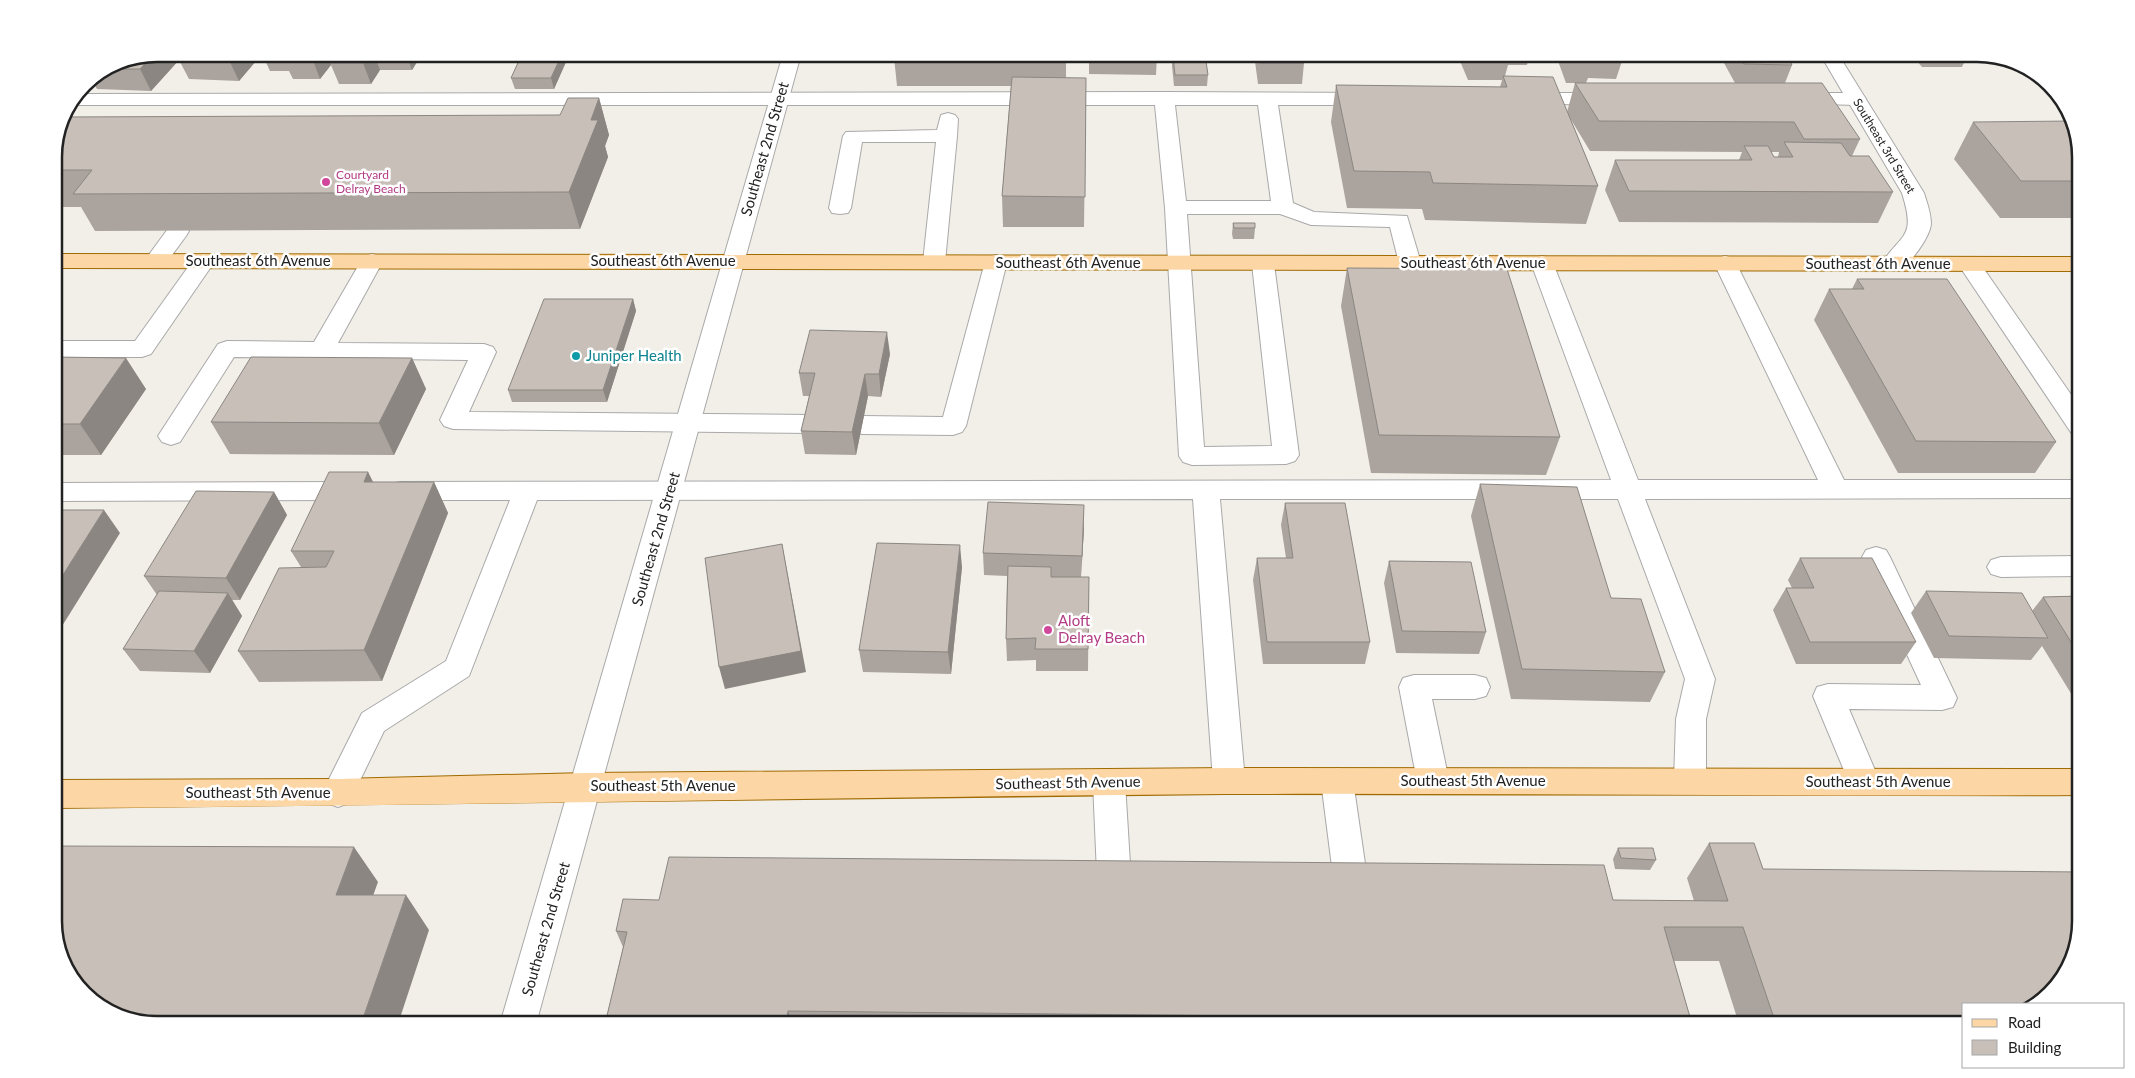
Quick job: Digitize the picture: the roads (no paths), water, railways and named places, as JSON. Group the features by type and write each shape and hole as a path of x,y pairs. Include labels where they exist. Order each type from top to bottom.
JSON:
{"main road":[{"name":"Southeast 6th Avenue","path":"63,261 2072,264"},
{"name":"Southeast 5th Avenue","path":"63,794 338,793 586,787 1229,781 1690,780 2072,782"}],"street":[{"name":"Southeast 3rd Street","path":"1834,62 1913,193 1919,211 1921,225 1916,239 1892,264"},
{"name":"Southeast 2nd Street","path":"520,1016 789,63"},
{"path":"934,262 950,98"},
{"path":"1164,98 1181,264 1192,456 1286,455 1263,264"},
{"path":"1267,98 1284,207"},
{"path":"83,100 1396,98"},
{"path":"253,123 269,99"},
{"path":"1504,99 1622,99"},
{"path":"1780,99 1856,99"},
{"path":"840,208 853,136 946,136"},
{"path":"1176,208 1284,207 1311,218 1399,221 1410,263"},
{"path":"156,261 178,231"},
{"path":"63,348 142,349 204,261"},
{"path":"322,350 372,261"},
{"path":"862,425 953,426 996,262"},
{"path":"1542,263 1630,490 1700,679 1691,719 1690,780"},
{"path":"1725,263 1836,490"},
{"path":"1969,264 2072,415"},
{"path":"171,436 227,349 484,352 453,420 812,424"},
{"path":"63,492 2072,490"},
{"path":"338,793 373,722 458,668 527,491"},
{"path":"1206,491 1229,781"},
{"path":"1864,782 1828,696 1942,698 1876,557"},
{"path":"2001,567 2072,566"},
{"path":"1433,781 1414,687 1475,687"},
{"path":"1337,781 1352,898"},
{"path":"1109,783 1115,896"}],"place":[{"name":"Courtyard Delray Beach","path":"326,182"},
{"name":"Juniper Health","path":"576,356"},
{"name":"Aloft Delray Beach","path":"1048,630"}]}
